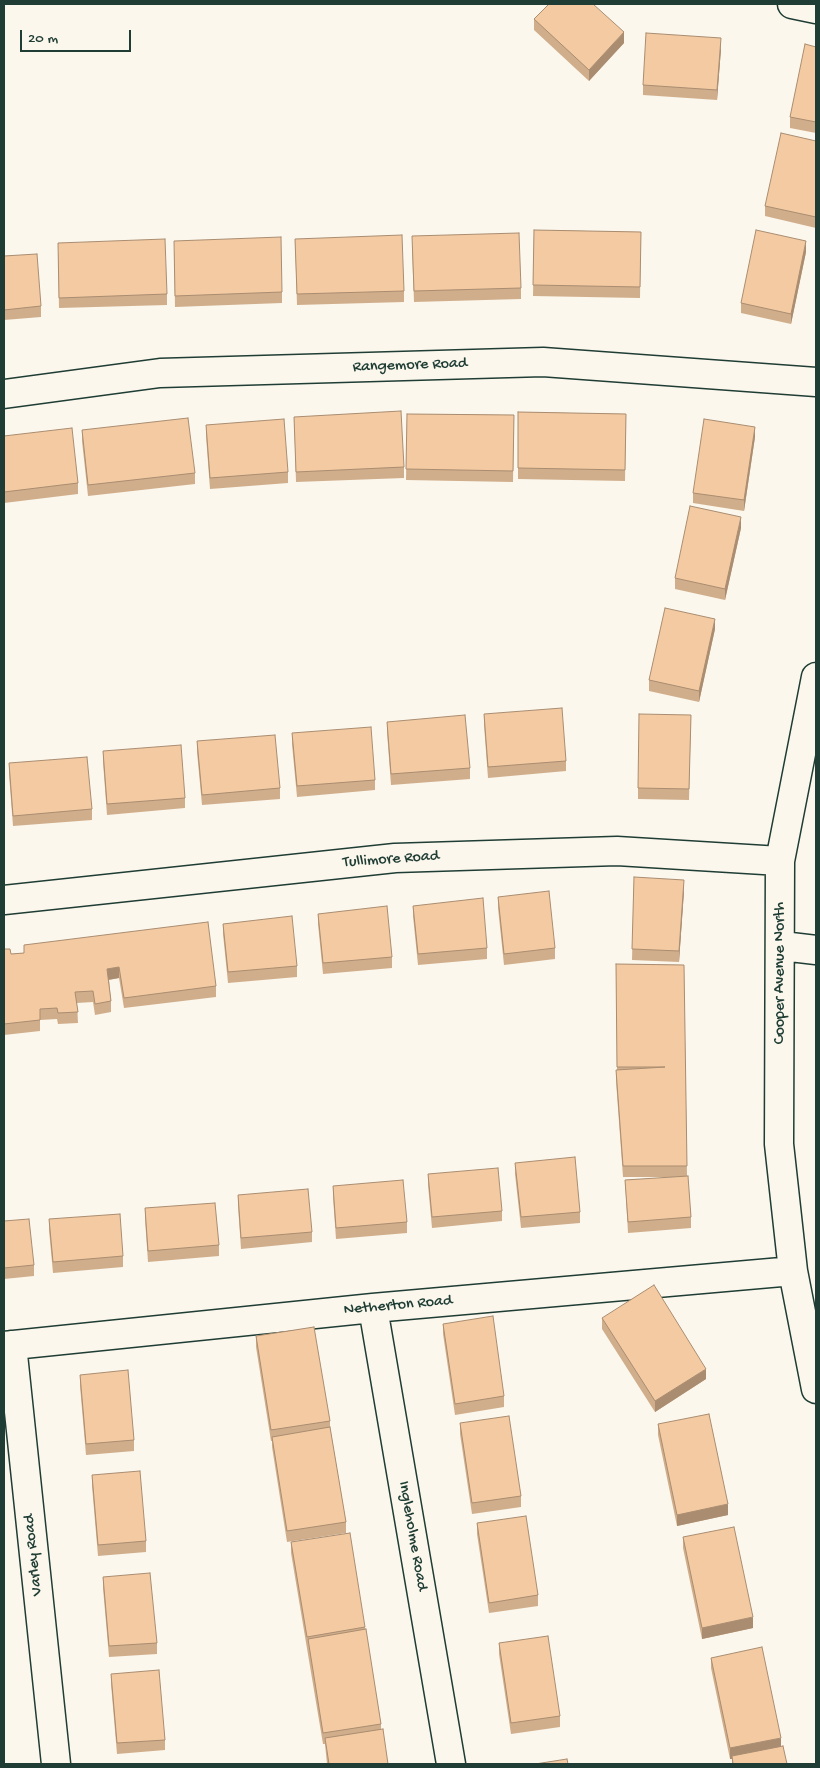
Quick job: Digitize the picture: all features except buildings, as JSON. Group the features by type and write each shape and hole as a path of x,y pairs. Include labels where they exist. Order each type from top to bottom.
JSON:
{"street":[{"path":"792,4 816,9"},
{"name":"Rangemore Road","path":"4,394 160,373 543,362 816,382"},
{"name":"Cooper Avenue North","path":"816,677 780,861 782,946 779,1144 793,1271 816,1389"},
{"name":"Tullimore Road","path":"4,900 395,858 617,851 780,861"},
{"path":"782,946 816,950"},
{"name":"Netherton Road","path":"8,1345 373,1308 793,1271"},
{"name":"Ingleholme Road","path":"373,1308 451,1764"},
{"name":"Varley Road","path":"8,1345 56,1764"}]}
